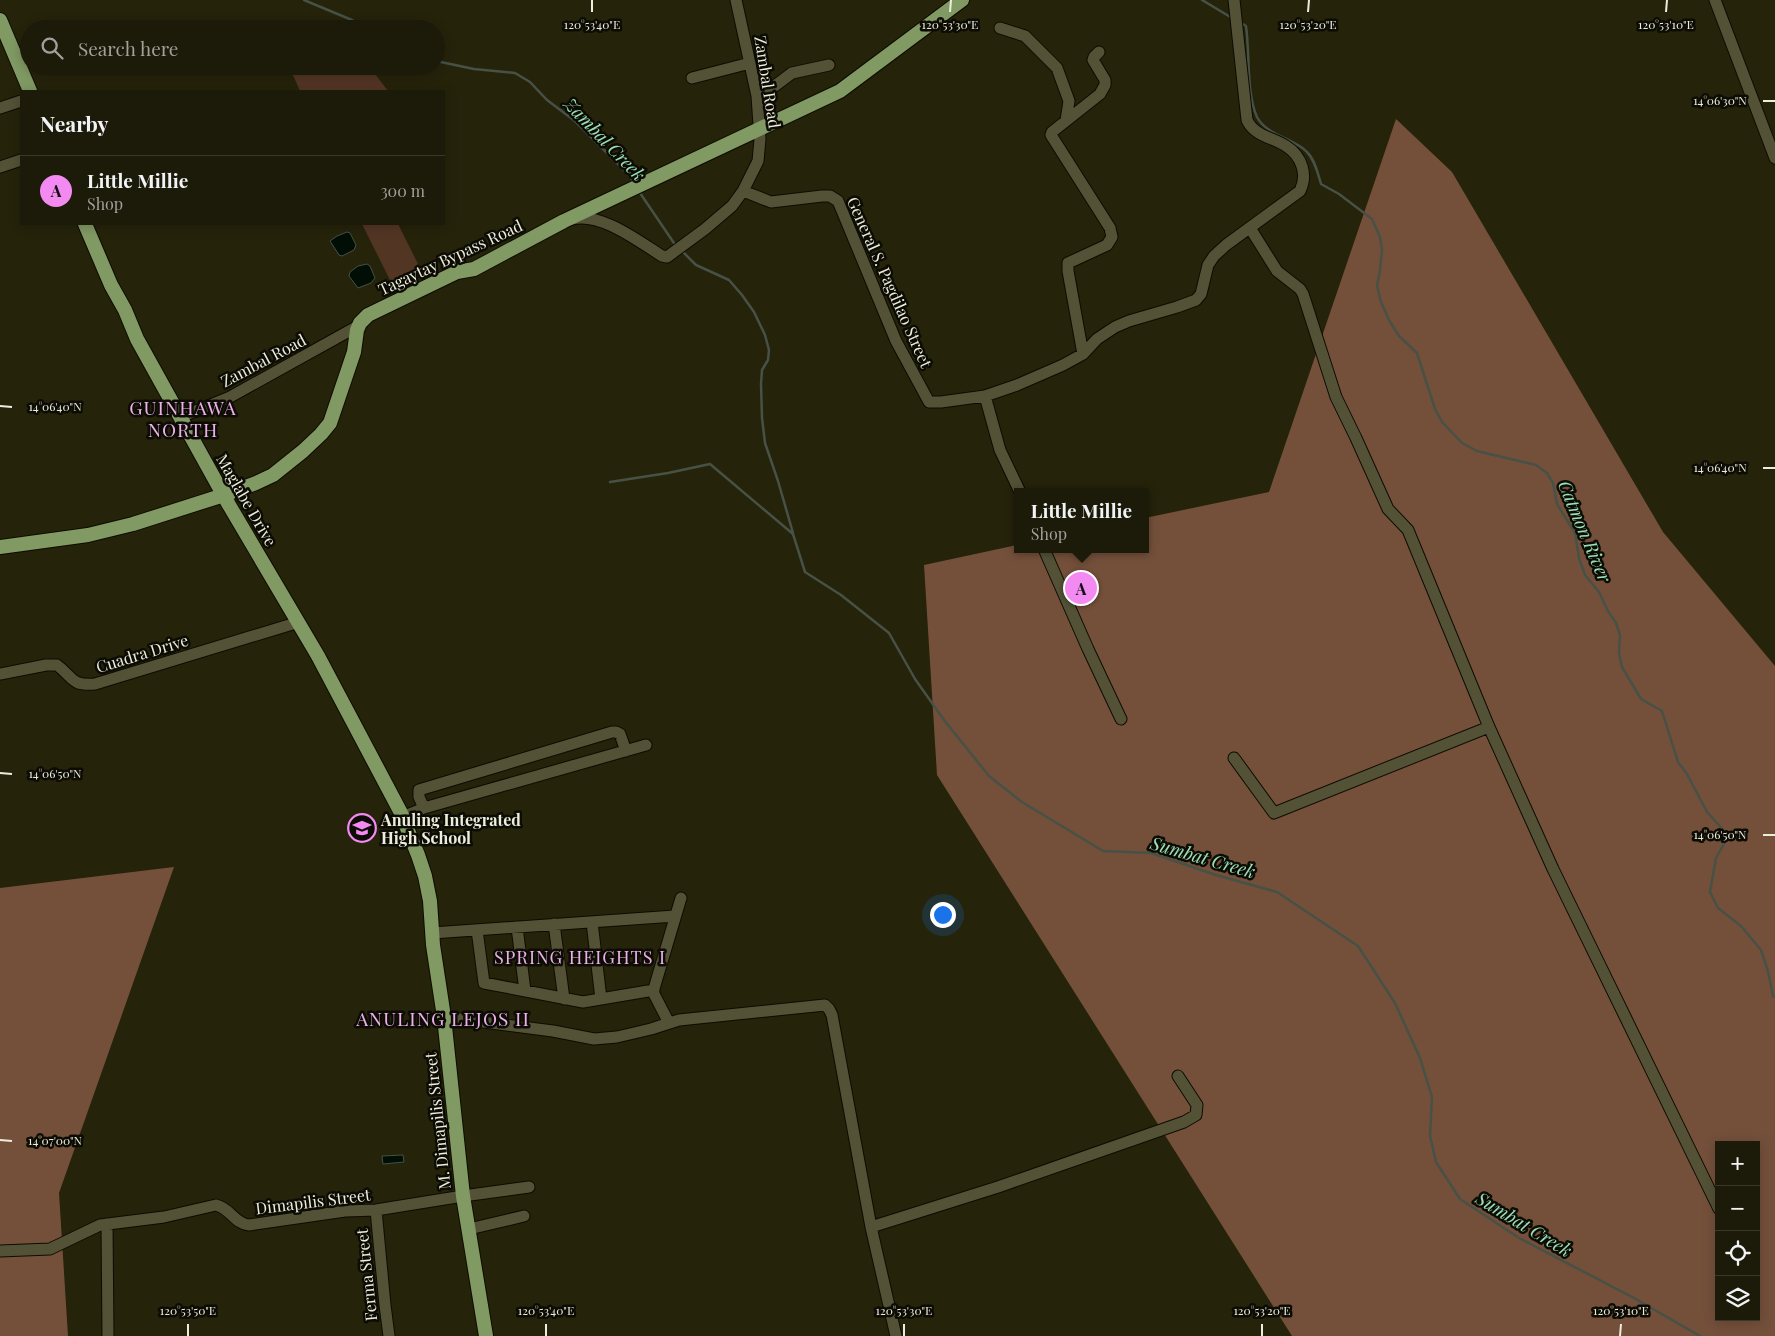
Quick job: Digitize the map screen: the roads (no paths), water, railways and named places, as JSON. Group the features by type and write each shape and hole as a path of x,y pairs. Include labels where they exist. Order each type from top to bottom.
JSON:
{"main road":[{"name":"Tagaytay Bypass Road","path":"358,326 373,312 458,272 474,269 564,222 846,87 962,0"},
{"path":"0,20 20,67"},
{"path":"23,75 30,90"},
{"name":"Maglabe Drive","path":"84,225 137,339 224,495 318,656"},
{"path":"0,547 88,535 124,526 224,495 273,475 328,426 354,352 355,334 358,326"},
{"name":"M. Dimapilis Street","path":"318,656 402,817 425,876 430,901 432,933 444,1017 463,1196 486,1336"}],"street":[{"name":"Zambal Road","path":"564,222 582,218 592,219 618,230 663,256 667,256 727,211 743,191 758,161 760,151 757,96 736,0"},
{"path":"1715,0 1775,158"},
{"name":"General S. Pagdilao Street","path":"743,191 771,202 822,196 835,198 838,201 896,341 929,402 985,396 1063,365 1083,354 1097,339 1115,327 1196,300 1201,294 1211,260 1226,245 1300,191 1304,176 1302,164 1295,154 1286,146 1260,134 1250,126 1247,120 1235,5"},
{"path":"1000,28 1025,36 1057,68 1070,101 1066,120"},
{"path":"1083,354 1068,263 1107,245 1112,236 1110,228 1084,184 1052,138 1052,132 1100,94 1105,85 1105,80 1093,60 1098,52"},
{"path":"692,78 750,63"},
{"path":"757,96 772,88 792,73 829,65"},
{"path":"0,108 20,100"},
{"path":"0,167 20,160"},
{"path":"1250,228 1277,271 1303,294 1336,397 1388,509 1405,525 1489,728 1552,869 1715,1200"},
{"name":"Zambal Road","path":"181,417 230,397 358,326"},
{"path":"985,396 1000,450 1018,488"},
{"path":"1046,553 1121,719"},
{"name":"Cuadra Drive","path":"0,674 46,665 57,665 82,685 95,684 298,622"},
{"path":"1234,758 1274,813 1489,728"},
{"path":"424,808 418,797 419,790 612,732 620,734 626,751"},
{"path":"402,817 424,808 646,745"},
{"path":"520,760 526,779"},
{"path":"669,1023 654,990 681,898"},
{"path":"432,933 675,916"},
{"path":"592,922 601,999"},
{"path":"554,924 564,999"},
{"path":"517,927 525,991"},
{"path":"477,930 484,983 582,1002 654,990"},
{"path":"444,1017 544,1030 594,1039 617,1037 652,1029 679,1020 825,1005 832,1015 872,1227 896,1336"},
{"path":"872,1227 998,1187 1184,1122 1196,1115 1198,1110 1197,1105 1178,1076"},
{"name":"Dimapilis Street","path":"0,1251 50,1249 100,1225 164,1217 216,1205 222,1206 242,1225 249,1225 345,1211 376,1210 529,1187"},
{"name":"Ferma Street","path":"376,1210 384,1305 389,1336"},
{"path":"469,1229 524,1216"},
{"path":"107,1224 108,1336"}],"waterway":[{"name":"Zambal Creek","path":"304,0 352,20"},
{"name":"Catmon River","path":"1202,0 1232,18"},
{"name":"Catmon River","path":"1241,23 1246,26 1251,96 1257,117 1261,123 1267,129 1302,147 1310,155 1321,184 1339,194 1372,219 1380,237 1382,250 1377,286 1381,302 1399,336 1417,353 1435,409 1442,422 1462,443 1477,451 1536,465 1547,473 1553,483 1557,504 1575,533 1579,558 1585,575 1599,592 1616,623 1620,635 1619,653 1622,667 1641,699 1662,711 1678,762 1687,774 1707,812 1725,832 1725,842 1716,858 1710,892 1718,908 1741,926 1761,950 1773,996 1775,997"},
{"name":"Zambal Creek","path":"445,63 474,69 515,73 530,82 547,100 575,121 630,176 634,183"},
{"name":"Zambal Creek","path":"638,190 676,246"},
{"name":"Zambal Creek","path":"682,251 696,265 729,280 754,312 765,335 769,350 768,360 762,370 761,384 765,443 793,533"},
{"name":"Sumbat Creek","path":"610,482 710,464 793,534 805,572 841,595 889,633 915,679 944,720 989,776 1022,802 1103,851 1151,853 1216,875 1277,892 1358,946 1395,1003 1420,1058 1432,1097 1430,1136 1436,1162 1460,1199 1519,1238 1634,1298 1700,1336"}],"place":[{"name":"Little Millie","path":"1081,588"},
{"name":"Anuling Integrated High School","path":"362,828"}],"district":[{"name":"GUINHAWA NORTH","path":"183,418"},
{"name":"SPRING HEIGHTS I","path":"580,957"},
{"name":"ANULING LEJOS II","path":"443,1018"}]}
